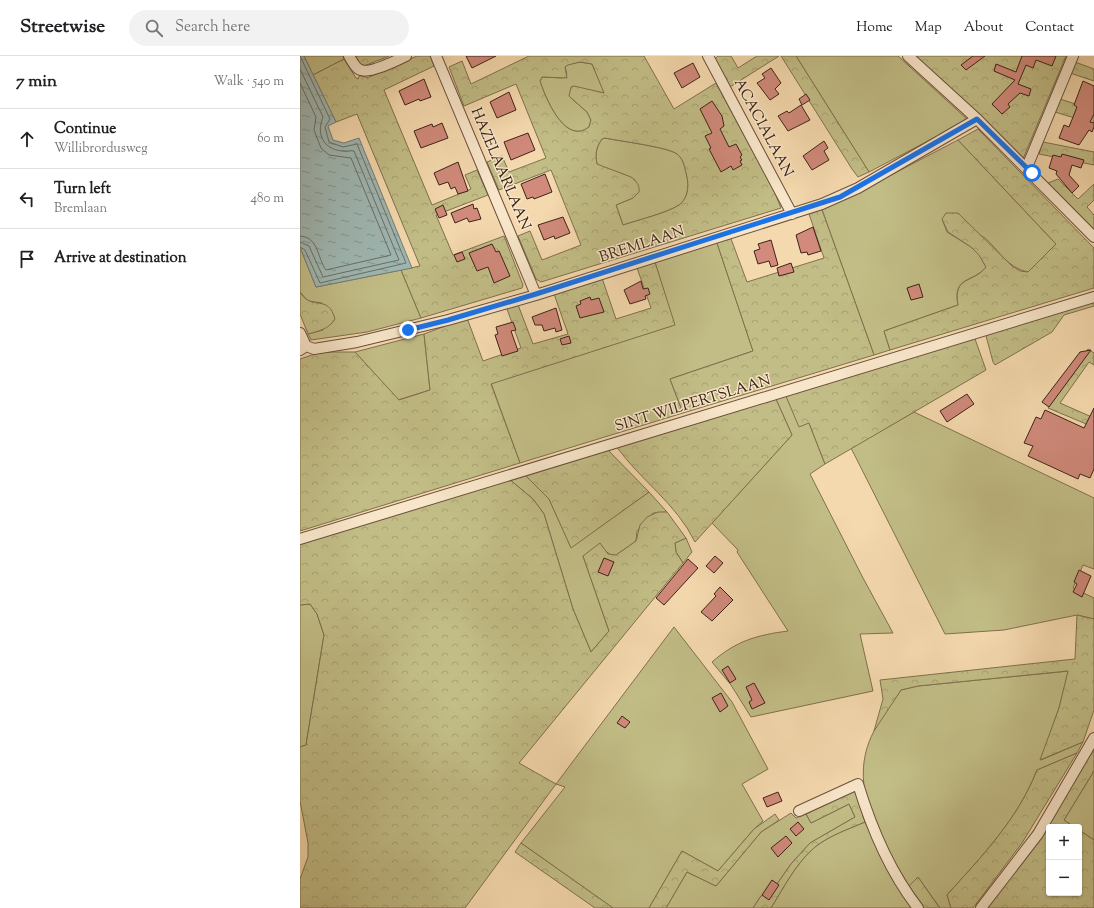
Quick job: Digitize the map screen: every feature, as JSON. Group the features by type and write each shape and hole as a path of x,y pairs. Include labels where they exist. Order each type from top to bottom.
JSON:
{"street":[{"path":"350,56 356,66 362,70 369,70 406,56"},
{"name":"HAZELAARLAAN","path":"436,56 536,294"},
{"name":"ACACIALAAN","path":"708,56 792,214"},
{"path":"908,56 977,119 1094,237"},
{"path":"1027,168 1073,56"},
{"name":"BREMLAAN","path":"303,348 314,350 357,342 448,320 792,214 840,197 858,188 977,119"},
{"name":"SINT WILPERTSLAAN","path":"300,539 1094,297"},
{"path":"300,333 303,348"},
{"path":"981,908 1038,834 1094,738"},
{"path":"799,811 858,784 867,812 888,860 918,908"}],"green space":[{"path":"304,56 343,56 344,59 313,75"},
{"path":"356,56 389,56 364,66 359,63"},
{"path":"417,56 430,56 434,66 384,90 432,205 471,189 465,175 477,170 488,195 436,215 453,255 504,236 523,285 522,288 421,318 401,270 420,266 357,114 336,122 313,75 344,59 356,78 358,79 361,71 367,78"},
{"path":"529,56 644,56 674,109 716,83 775,193 781,208 541,282 536,279 518,236 530,231 542,260 581,245 551,170 499,190 487,162 502,156 509,172 546,158 516,84 464,106 449,67 462,61 471,84","holes":["580,62 592,64 604,93 574,86 571,87 569,96 587,112 591,120 589,127 580,131 572,130 564,125 557,117 546,98 540,81 542,77 567,78 565,67","605,138 664,149 677,154 683,161 688,181 686,196 682,202 667,211 623,225 616,205 633,198 639,192 639,187 631,177 597,164 597,148 602,139"]},
{"path":"718,56 731,56 738,68 757,56 779,56 730,87 715,59"},
{"path":"781,56 796,56 869,172 858,177"},
{"path":"796,56 898,56 968,120 869,172"},
{"path":"914,56 1066,56 1023,159"},
{"path":"580,62 592,64 605,93 593,91 571,98 587,112 591,120 589,127 580,131 572,130 564,125 557,117 546,98 540,81 542,77 562,78 567,74 565,67 568,64"},
{"path":"1075,62 1094,69 1094,81 1070,73"},
{"path":"1060,99 1094,110 1094,124 1055,112"},
{"path":"978,129 1094,248 1094,288 890,350 884,331 958,305 957,295 961,284 981,272 986,267 979,255 971,247 948,232 942,219 946,213 958,213 1012,266 1020,271 1028,272 1056,244 958,140"},
{"path":"605,138 664,149 677,154 683,161 688,181 686,196 682,202 667,211 623,225 616,205 633,198 635,180 626,175 601,167 597,164 597,148 602,139"},
{"path":"958,140 1056,244 1028,272 1014,267 985,238 942,219 947,232 971,247 979,254 986,267 981,272 961,284 958,289 957,296 958,305 884,331 890,350 874,355 821,207 845,199"},
{"path":"1043,142 1094,152 1094,165 1039,154"},
{"path":"1058,179 1078,199 1094,184 1094,200 1087,207 1094,215 1094,231 1048,183"},
{"path":"821,207 874,355 683,413 670,379 753,351 716,240 730,236 747,282 824,258 808,211"},
{"path":"716,240 753,351 670,379 683,413 520,463 491,383 674,325 654,259"},
{"path":"300,247 316,287 401,270 421,318 367,332 311,340 308,334 323,330 322,303 308,301 300,292"},
{"path":"654,259 675,325 491,384 520,463 300,531 300,359 321,352 355,352 399,400 430,390 424,334 467,318 483,361 521,348 506,306 517,302 533,344 568,334 553,291 601,275 616,319 651,308 636,265"},
{"path":"300,292 310,301 324,304 332,311 335,319 330,325 308,334 300,314"},
{"path":"1094,301 1094,306 1064,315 1052,332 995,365 993,362 985,332"},
{"path":"424,334 430,390 398,400 355,352"},
{"path":"974,336 986,370 825,464 809,423 799,427 785,394"},
{"path":"1088,349 1094,353 1094,365 1089,362 1060,403 1094,418 1091,426 1048,408"},
{"path":"785,394 809,423 825,464 810,474 893,633 860,634 873,691 751,717 731,685 712,662 730,649 747,640 788,631 737,552 738,550 712,523 792,435 775,397"},
{"path":"775,397 792,435 695,542 678,515 626,459 616,446"},
{"path":"914,412 1094,498 1094,569 1083,565 1073,588 1094,598 1094,619 1077,615 1004,630 945,634 851,448"},
{"path":"607,449 649,492 571,548 549,499 525,475"},
{"path":"525,475 549,499 571,547 649,492 667,512 653,513 637,531 636,541 616,555 611,555 604,550 583,556 609,631 591,652 573,609 544,514 533,499 509,479"},
{"path":"509,479 533,499 544,514 573,609 591,652 609,631 583,556 600,543 608,554 616,555 636,541 640,525 647,517 658,512 667,512 686,538 675,543 676,552 683,563 519,763 556,784 465,908 300,908 300,879 308,857 308,843 300,801 300,747 306,745 324,635 317,614 310,604 300,605 300,544"},
{"path":"686,538 692,552 683,563 676,552 675,543"},
{"path":"310,604 317,614 324,635 306,745 300,747 300,605"},
{"path":"1077,615 1094,619 1094,710 1083,742 1040,760 1059,708 1068,671 918,686 901,690 874,731 883,699 880,680 1075,659"},
{"path":"674,627 732,702 768,769 742,784 763,821 754,829 718,871 682,851 649,908 613,908 521,843 565,787 556,784"},
{"path":"1069,671 1059,708 1041,760 1083,742 1077,753 1037,770 1020,805 1009,821 986,851 947,895 951,908 940,908 918,877 909,886 888,850 870,812 865,792 863,772 866,752 874,731 901,690 918,686"},
{"path":"1094,746 1094,771 1064,820 1070,824 1046,824 1046,896 1082,896 1082,832 1094,840 1094,908 986,908"},
{"path":"1077,753 1022,843 973,908 951,908 947,895 986,851 1009,821 1020,805 1037,770"},
{"path":"1094,771 1094,840 1082,832 1082,824 1070,824 1064,820"},
{"path":"855,791 865,822 833,836 808,853 796,868 771,908 753,908 761,896 770,894 791,864 810,843 855,817 849,804 811,823 806,814"},
{"path":"849,804 855,817 810,843 791,864 770,894 761,896 753,908 666,908 687,872 716,886 761,832 791,813 796,818 806,814 811,823"},
{"path":"775,814 779,820 761,832 716,886 687,872 666,908 649,908 682,851 718,871 754,829"},
{"path":"865,822 888,867 913,908 771,908 796,868 808,853 833,836"},
{"path":"521,843 613,908 595,908 515,852"},
{"path":"918,877 940,908 924,908 909,886"}],"water":[{"path":"300,56 304,56 336,122 328,126 333,140 344,143 359,138 412,268 316,287 300,247"}],"building":[{"path":"466,56 496,56 472,68"},
{"path":"973,56 985,56 966,70 961,65"},
{"path":"1022,56 1056,56 1052,66 1036,60 1033,68 1026,65 1018,84 1031,89 1029,96 1020,93 1008,104 1010,107 1002,114 992,104 1015,80 994,71 996,64 1016,72"},
{"path":"693,63 700,77 682,88 674,73"},
{"path":"771,68 781,83 775,89 779,94 770,100 757,83 765,78 762,74"},
{"path":"424,79 431,97 420,101 419,99 405,105 399,91"},
{"path":"1083,81 1094,86 1094,114 1090,122 1094,123 1094,127 1092,132 1089,130 1079,145 1059,138 1064,125 1069,127 1077,107 1074,105"},
{"path":"509,92 516,110 497,118 490,102"},
{"path":"806,94 810,100 802,105 799,99"},
{"path":"712,101 722,116 724,126 720,129 729,147 736,144 742,155 740,157 742,160 740,161 742,165 733,170 731,166 721,172 709,149 711,148 705,136 712,133 700,109"},
{"path":"801,105 810,120 788,131 778,116 787,111 789,113"},
{"path":"442,123 448,138 421,148 414,131 432,124 433,127"},
{"path":"528,133 535,150 511,160 504,142"},
{"path":"824,141 828,148 824,151 829,160 812,170 803,156"},
{"path":"1062,154 1084,160 1081,168 1072,165 1069,175 1079,186 1072,193 1056,174 1057,171 1049,168 1053,155 1061,157"},
{"path":"458,162 468,191 458,194 455,187 451,189 448,182 439,185 434,173"},
{"path":"545,174 552,192 534,199 533,197 527,199 521,184"},
{"path":"473,204 474,209 477,208 481,219 469,222 467,218 455,223 451,213"},
{"path":"443,205 447,215 439,218 435,209"},
{"path":"563,217 570,233 555,239 554,236 544,240 538,225"},
{"path":"813,227 821,251 808,255 807,252 801,253 796,235"},
{"path":"771,240 778,265 771,267 769,261 758,264 754,251 760,249 758,244"},
{"path":"492,244 496,252 499,251 510,276 494,283 488,267 477,271 469,253"},
{"path":"462,252 465,259 457,262 454,255"},
{"path":"791,263 794,272 779,276 777,268"},
{"path":"641,281 643,289 648,288 650,294 645,296 646,299 630,304 624,290"},
{"path":"919,284 923,297 911,300 907,288"},
{"path":"590,297 591,300 599,298 604,312 580,318 576,306 581,304 580,301"},
{"path":"556,308 562,330 556,332 555,328 544,331 542,325 535,325 532,317"},
{"path":"513,322 516,330 511,331 518,351 502,356 495,335 498,334 496,327"},
{"path":"569,336 571,343 562,345 560,339"},
{"path":"1091,350 1049,407 1042,402 1080,352"},
{"path":"967,394 974,404 947,422 940,411"},
{"path":"1094,408 1094,469 1090,478 1080,474 1078,479 1028,456 1033,446 1024,443 1036,417 1041,419 1045,410 1084,428"},
{"path":"715,556 723,563 714,573 706,566"},
{"path":"604,558 614,562 608,576 598,572"},
{"path":"688,559 698,568 664,605 656,598"},
{"path":"1079,570 1091,576 1082,597 1073,592 1077,584 1074,582"},
{"path":"720,587 733,600 712,621 701,612 716,596 714,594"},
{"path":"728,666 736,679 730,683 722,670"},
{"path":"754,683 765,703 752,709 749,702 752,700 746,687"},
{"path":"721,693 728,706 720,712 712,698"},
{"path":"622,716 630,722 625,728 617,723"},
{"path":"778,792 782,801 767,807 763,798"},
{"path":"798,822 804,829 796,836 790,829"},
{"path":"786,836 792,843 778,857 771,848"},
{"path":"772,880 779,885 769,900 762,895"}],"route":[{"path":"408,330 448,320 536,294 822,204 858,188 977,119 1032,173"}]}
